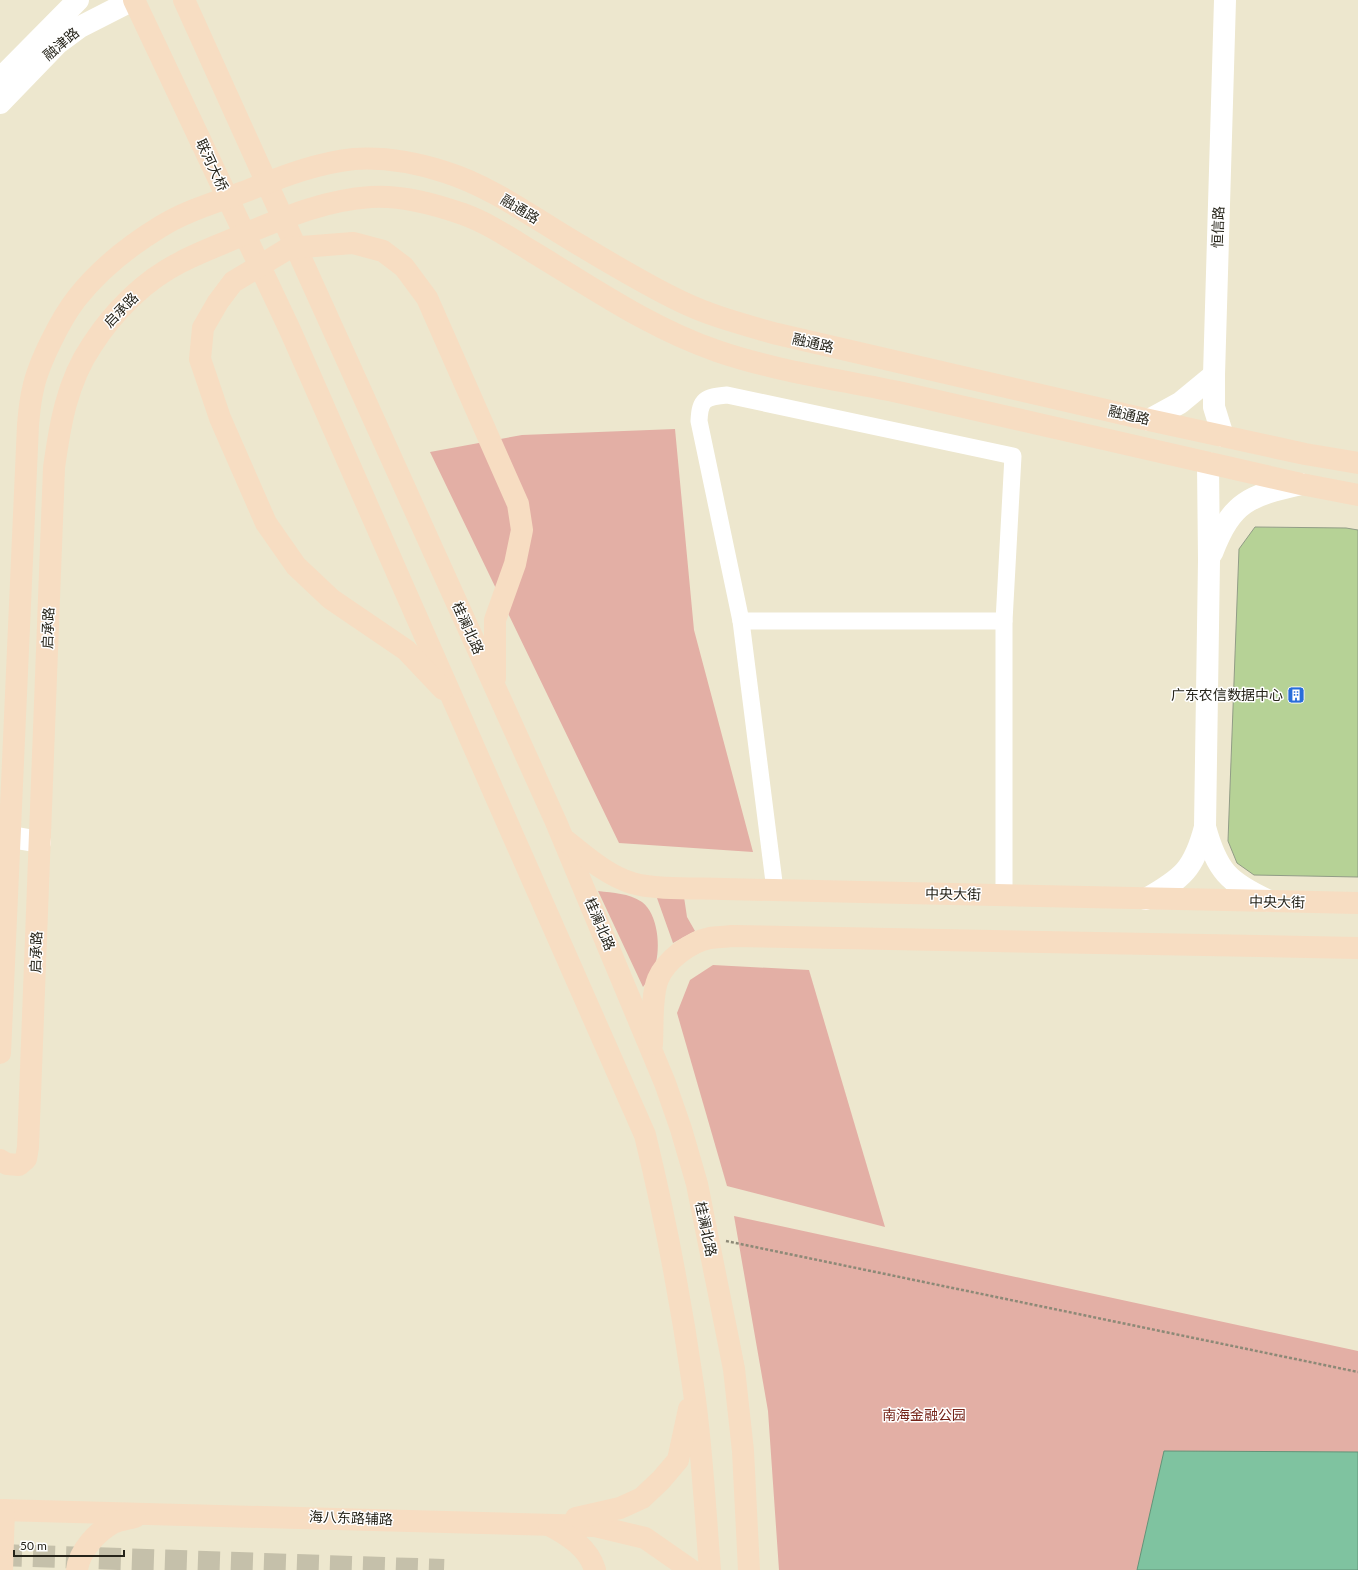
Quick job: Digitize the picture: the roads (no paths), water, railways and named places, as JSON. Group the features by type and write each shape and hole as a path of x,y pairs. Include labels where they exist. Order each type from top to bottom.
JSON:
{"main road":[{"name":"联河大桥","path":"134,0 290,330 454,700"},
{"name":"桂澜北路","path":"184,0 327,313 562,838 652,1050 681,1129 697,1184 734,1369 743,1451 749,1570"},
{"name":"融通路","path":"298,171 325,163 356,159 399,162 445,172 502,198 646,284 684,303 727,320 773,334 1149,420 1305,454 1358,463"},
{"name":"启承路","path":"0,1054 5,843 28,425 33,388 43,360 74,301 91,281 120,256 161,226 298,171"},
{"name":"融通路","path":"318,205 374,197 403,198 463,214 491,227 636,316 716,351 765,365 863,384 1301,484 1358,495"},
{"name":"启承路","path":"0,1160 7,1164 19,1165 26,1159 28,1147 54,468 64,402 89,349 117,311 159,276 179,263 291,214 318,205"},
{"path":"495,689 495,620 515,564 522,530 518,504 428,298 404,267 383,251 354,243 289,248 233,282 218,302 204,328 200,359 220,418 266,523 296,566 331,599 406,650 454,700 644,1135 659,1193 674,1267 693,1387 710,1570"},
{"name":"中央大街","path":"562,838 613,875 633,883 666,886 1004,896 1358,903"},
{"path":"652,1050 654,1002 658,980 669,963 687,948 709,938 740,936 1358,948"},
{"path":"548,1524 620,1508 642,1498 661,1480 678,1460 693,1387"},
{"path":"2,1510 2,1570"},
{"name":"海八东路辅路","path":"2,1510 595,1526 645,1538 673,1556 691,1570"},
{"path":"77,1570 78,1564 94,1537 114,1523 150,1513"},
{"path":"548,1524 567,1535 584,1549 594,1564 595,1570"},
{"path":"734,1570 748,1544"}],"street":[{"name":"融津路","path":"0,79 78,0"},
{"name":"融津路","path":"0,103 57,44 86,24 134,0"},
{"name":"恒信路","path":"1224,436 1214,407 1214,375 1225,0"},
{"path":"1149,420 1180,403 1214,375"},
{"path":"775,890 741,621 699,422 699,408 704,399 713,396 727,396 1013,456 1004,621 1004,896"},
{"path":"1146,899 1176,880 1189,868 1199,850 1205,827 1209,560 1208,463"},
{"path":"1209,560 1228,518 1238,508 1252,499 1272,491 1301,484"},
{"path":"741,621 1004,621"},
{"path":"1205,827 1216,861 1227,876 1243,889 1269,901"},
{"path":"5,843 40,849"}],"tunnel":[{"path":"0,1555 444,1570"}],"place":[{"name":"广东农信数据中心","path":"1296,695"}],"park label":[{"name":"南海金融公园","path":"924,1415"}]}
